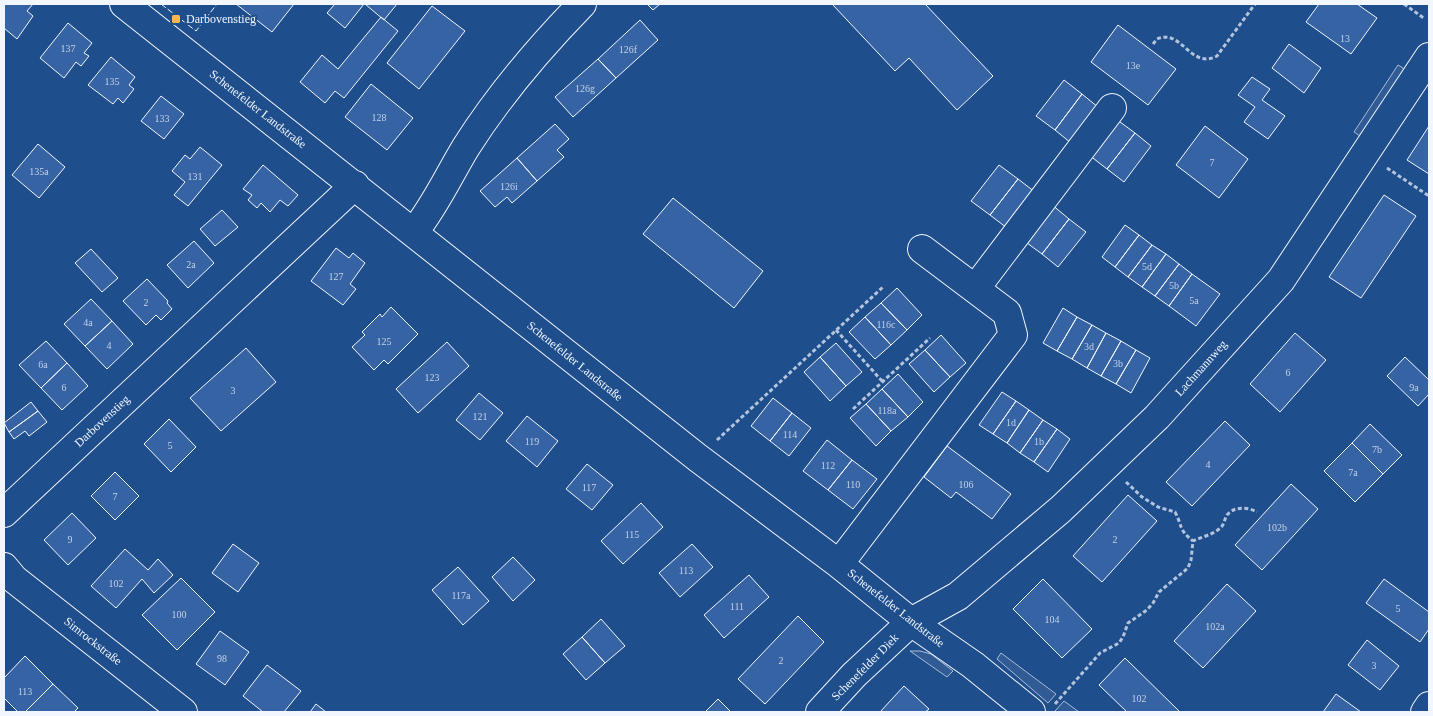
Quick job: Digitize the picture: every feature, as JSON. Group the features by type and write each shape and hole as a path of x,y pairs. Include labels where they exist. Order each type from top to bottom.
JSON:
{"street":[{"name":"Schenefelder Landstraße","path":"124,4 690,452 839,564 911,622 973,665 1042,709"},
{"path":"414,232 427,215 467,146 508,89 555,32 582,4"},
{"name":"Lachmannweg","path":"911,622 958,596 1060,509 1157,417 1281,280 1429,57"},
{"path":"976,289 1112,108"},
{"name":"Darbovenstieg","path":"4,513 355,186"},
{"path":"839,564 1013,335 1007,313 922,248"},
{"name":"Simrockstraße","path":"4,567 14,579 184,712"},
{"name":"Schenefelder Diek","path":"820,712 854,675 911,622"},
{"path":"1425,712 1429,706"}],"path":[{"path":"1153,44 1157,39 1168,37 1176,40 1202,59 1209,60 1217,56 1255,4"},
{"path":"1404,4 1425,19"},
{"path":"1365,155 1429,196"},
{"path":"714,442 883,287"},
{"path":"836,330 882,381"},
{"path":"853,409 930,338"},
{"path":"1107,466 1142,497 1158,507 1175,512 1179,518 1180,528 1193,541"},
{"path":"1193,541 1218,530 1223,525 1227,516 1237,509 1252,509 1257,512"},
{"path":"1042,709 1100,653 1119,643 1128,623 1147,610 1162,588 1188,568 1193,541"}],"shaded area":[{"path":"1398,65 1403,68 1405,74 1360,136 1354,132"},
{"path":"910,651 931,654 953,671 947,677"},
{"path":"1001,653 1056,694 1048,703 997,659"},
{"path":"1064,701 1079,712 1055,711"}],"building":[{"path":"4,4 33,4 27,11 33,16 17,39 4,28"},
{"path":"236,4 294,4 272,32"},
{"path":"335,4 364,4 345,28 327,13"},
{"path":"365,4 397,4 384,20"},
{"path":"647,4 660,4 653,10"},
{"path":"832,4 925,4 993,76 957,110 909,58 895,71"},
{"path":"1319,4 1357,4 1377,18 1351,54 1306,22"},
{"path":"432,6 465,31 419,89 387,63"},
{"path":"381,17 398,31 344,98 335,91 325,103 300,82 322,55 338,69"},
{"path":"640,20 658,40 616,78 598,59"},
{"path":"68,23 92,43 84,53 89,56 81,66 76,62 64,78 40,58"},
{"path":"1118,25 1176,69 1148,105 1091,62"},
{"path":"1289,44 1321,68 1304,93 1272,68"},
{"path":"111,57 135,77 129,85 134,89 123,103 118,98 113,104 88,85"},
{"path":"598,59 616,78 573,117 555,97"},
{"path":"1252,77 1270,89 1262,100 1285,116 1268,139 1244,122 1255,107 1238,95"},
{"path":"1064,80 1082,94 1055,130 1036,116"},
{"path":"371,84 413,118 387,150 345,117"},
{"path":"1082,94 1099,108 1071,143 1055,130"},
{"path":"161,96 184,114 164,139 141,121"},
{"path":"1116,119 1135,133 1107,169 1089,155"},
{"path":"555,124 569,139 557,150 564,157 537,181 517,158"},
{"path":"1205,126 1248,159 1219,198 1176,165"},
{"path":"1429,126 1429,174 1407,160"},
{"path":"1135,133 1151,146 1124,182 1107,169"},
{"path":"38,144 65,167 39,198 12,175"},
{"path":"200,147 222,165 188,206 174,195 185,182 172,171 185,155 190,159"},
{"path":"517,158 537,181 512,203 507,197 495,207 480,191"},
{"path":"263,165 298,195 288,206 280,200 270,212 261,203 257,208 248,200 252,195 243,189"},
{"path":"999,165 1018,179 990,215 971,201"},
{"path":"1018,179 1035,192 1007,228 990,215"},
{"path":"1384,195 1416,216 1361,298 1329,277"},
{"path":"673,198 763,271 734,308 643,234"},
{"path":"1051,204 1069,219 1042,254 1023,240"},
{"path":"222,210 238,227 215,246 200,229"},
{"path":"1069,219 1086,232 1058,267 1042,254"},
{"path":"1125,225 1139,235 1115,267 1102,257"},
{"path":"1139,235 1152,245 1128,277 1115,267"},
{"path":"194,241 214,263 188,288 167,265"},
{"path":"1152,245 1166,254 1142,287 1128,277"},
{"path":"336,248 349,258 353,253 365,263 350,284 356,289 343,305 311,281"},
{"path":"91,249 118,278 102,292 75,263"},
{"path":"1166,254 1179,264 1155,296 1142,287"},
{"path":"1179,264 1192,274 1169,306 1155,296"},
{"path":"1192,274 1220,294 1196,326 1169,306"},
{"path":"147,279 168,301 167,303 172,309 161,320 156,315 146,325 123,301"},
{"path":"897,288 922,315 907,330 881,303"},
{"path":"91,299 112,321 85,346 64,324"},
{"path":"881,303 907,330 891,345 865,317"},
{"path":"391,307 418,334 388,364 384,360 374,370 352,347 365,335 362,332 380,314 382,317"},
{"path":"1063,308 1077,317 1057,351 1043,343"},
{"path":"865,317 891,345 875,359 849,332"},
{"path":"1077,317 1092,325 1072,359 1057,351"},
{"path":"112,321 133,344 107,369 85,346"},
{"path":"1092,325 1106,333 1087,368 1072,359"},
{"path":"1106,333 1121,341 1101,376 1087,368"},
{"path":"1295,333 1326,360 1280,412 1250,384"},
{"path":"941,335 966,363 950,377 925,350"},
{"path":"46,341 67,363 41,388 19,365"},
{"path":"1121,341 1136,350 1116,384 1101,376"},
{"path":"447,342 469,366 418,413 396,389"},
{"path":"836,343 862,372 846,386 820,357"},
{"path":"246,348 276,382 221,431 190,398"},
{"path":"925,350 950,377 934,392 909,364"},
{"path":"1136,350 1150,358 1131,393 1116,384"},
{"path":"820,357 846,386 830,401 804,372"},
{"path":"1405,357 1429,380 1429,394 1418,406 1387,376"},
{"path":"67,363 88,386 62,410 41,388"},
{"path":"898,374 923,402 908,417 882,389"},
{"path":"882,389 908,417 891,431 866,404"},
{"path":"1002,392 1016,401 993,434 979,425"},
{"path":"479,393 503,413 480,440 456,420"},
{"path":"773,398 792,413 770,441 751,426"},
{"path":"1016,401 1029,410 1007,443 993,434"},
{"path":"31,402 38,411 9,432 4,423"},
{"path":"866,404 891,431 876,446 850,418"},
{"path":"1029,410 1043,420 1020,453 1007,443"},
{"path":"38,411 47,422 29,436 25,431 14,439 9,432"},
{"path":"792,413 811,428 789,456 770,441"},
{"path":"527,416 558,441 537,467 506,441"},
{"path":"169,419 196,447 171,472 144,444"},
{"path":"1043,420 1057,429 1034,462 1020,453"},
{"path":"1225,421 1250,445 1192,506 1166,482"},
{"path":"1370,424 1402,455 1383,474 1352,443"},
{"path":"1057,429 1070,439 1048,472 1034,462"},
{"path":"827,440 852,460 828,490 803,471"},
{"path":"1352,443 1383,474 1355,502 1324,471"},
{"path":"947,446 1011,494 992,519 956,492 951,498 924,477"},
{"path":"852,460 877,479 853,509 828,490"},
{"path":"587,464 613,485 592,510 566,489"},
{"path":"115,472 139,496 115,520 91,496"},
{"path":"1291,484 1318,509 1262,570 1235,545"},
{"path":"1128,495 1157,521 1102,582 1073,556"},
{"path":"641,503 663,527 623,564 601,541"},
{"path":"72,513 96,538 68,565 44,540"},
{"path":"233,544 259,563 238,592 212,573"},
{"path":"692,544 713,567 680,597 659,573"},
{"path":"125,549 148,570 158,559 173,575 154,593 142,579 116,608 91,586"},
{"path":"513,557 535,580 513,601 492,577"},
{"path":"458,567 489,601 463,625 432,590"},
{"path":"749,575 769,597 724,638 704,615"},
{"path":"181,578 215,612 177,650 142,615"},
{"path":"1043,579 1092,629 1062,658 1013,609"},
{"path":"1384,579 1429,612 1429,629 1420,642 1366,603"},
{"path":"1227,584 1256,611 1203,668 1174,641"},
{"path":"798,616 824,642 765,704 738,679"},
{"path":"601,619 625,646 605,663 582,637"},
{"path":"220,631 249,652 225,685 196,664"},
{"path":"582,637 605,663 586,680 563,654"},
{"path":"1367,640 1399,666 1380,690 1348,665"},
{"path":"25,656 53,684 25,712 18,712 4,698 4,678"},
{"path":"1125,658 1180,712 1127,712 1099,685"},
{"path":"267,665 301,691 284,712 263,712 243,696"},
{"path":"53,684 78,708 74,712 25,712"},
{"path":"904,686 929,709 925,712 880,712"},
{"path":"1336,694 1361,712 1323,712"},
{"path":"718,699 731,712 705,712"},
{"path":"316,704 326,712 310,712"}],"fence":[{"path":"161,4 196,31 217,4"}],"place":[{"name":"Darbovenstieg","path":"176,19"}]}
